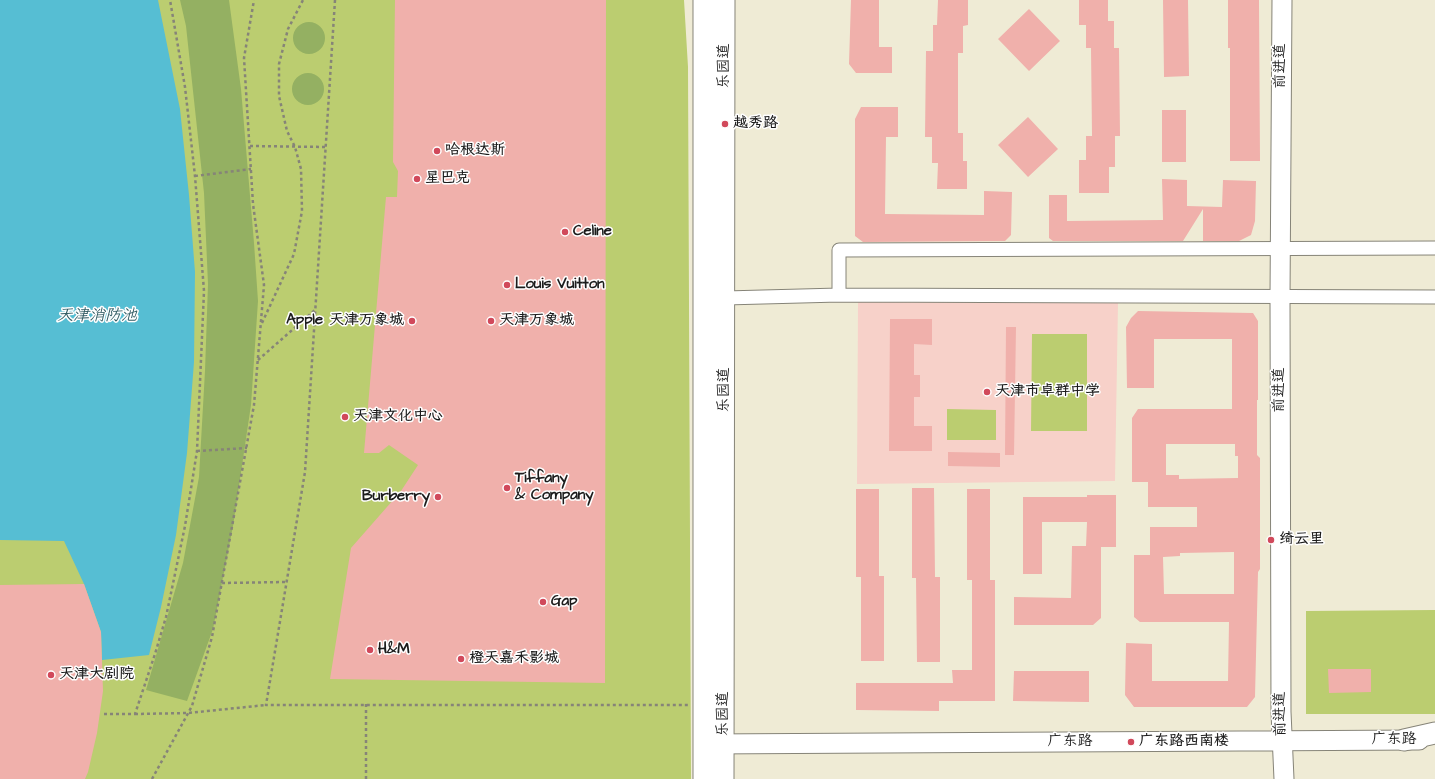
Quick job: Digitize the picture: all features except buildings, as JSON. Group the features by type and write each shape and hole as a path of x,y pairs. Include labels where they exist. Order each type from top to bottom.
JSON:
{"main road":[{"name":"乐园道","path":"704,0 704,187 715,298 714,744 704,779"},
{"name":"乐园道","path":"723,779 704,705 724,0"},
{"path":"1404,740 1435,732"}],"street":[{"name":"前进道","path":"1282,0 1285,297 1280,712 1286,741 1291,779"},
{"name":"前进道","path":"1285,249 1293,0"},
{"path":"839,295 839,250 1435,248"},
{"path":"715,298 839,295 1435,297"},
{"name":"前进道","path":"1284,779 1286,741"},
{"name":"广东路","path":"714,744 1435,741"}],"path":[{"path":"135,714 166,617 185,526 197,451 204,291 195,176 185,87 170,0"},
{"path":"152,779 192,706 212,637 254,405 264,285 253,204 244,58 254,0"},
{"path":"260,326 294,254 302,211 300,169 295,147 287,131 279,96 279,64 288,29 303,0"},
{"path":"266,705 305,472 335,0"},
{"path":"250,146 326,147"},
{"path":"195,176 251,169"},
{"path":"258,360 316,309"},
{"path":"197,451 247,448"},
{"path":"222,583 287,582"},
{"path":"366,704 366,779"},
{"path":"104,714 188,713 266,705 704,705"}],"shaded area":[{"name":"天津市卓群中学","path":"858,302 1118,303 1115,481 857,484"}],"green space":[{"name":"天津文化中心","path":"0,0 684,0 688,67 691,779 0,779"},
{"path":"180,0 229,0 241,89 258,301 251,405 233,526 213,629 187,701 146,690 183,563 199,477 205,371 208,284 204,193 186,26"},
{"path":"309,22 320,27 325,38 320,49 309,54 298,49 293,38 298,27"},
{"path":"308,73 317,76 321,80 324,89 321,98 317,102 308,105 299,102 295,98 292,89 295,80 299,76"},
{"path":"1032,334 1087,334 1087,431 1031,431"},
{"path":"947,409 996,410 996,440 947,440"},
{"path":"1435,610 1435,714 1306,714 1306,611"}],"water":[{"name":"天津消防池","path":"0,0 158,0 180,109 189,195 195,272 194,362 187,453 176,535 149,655 102,660 101,632 84,584 64,541 0,540"}],"place":[{"name":"越秀路","path":"725,124"},
{"name":"哈根达斯","path":"437,151"},
{"name":"星巴克","path":"417,179"},
{"name":"Celine","path":"565,232"},
{"name":"Louis Vuitton","path":"507,285"},
{"name":"Apple 天津万象城","path":"412,321"},
{"name":"天津万象城","path":"491,321"},
{"name":"天津市卓群中学","path":"987,392"},
{"name":"天津文化中心","path":"345,417"},
{"name":"Tiffany & Company","path":"507,488"},
{"name":"Burberry","path":"438,497"},
{"name":"绮云里","path":"1271,540"},
{"name":"Gap","path":"543,602"},
{"name":"H&M","path":"370,650"},
{"name":"橙天嘉禾影城","path":"461,659"},
{"name":"天津大剧院","path":"51,675"},
{"name":"广东路西南楼","path":"1131,742"}]}
